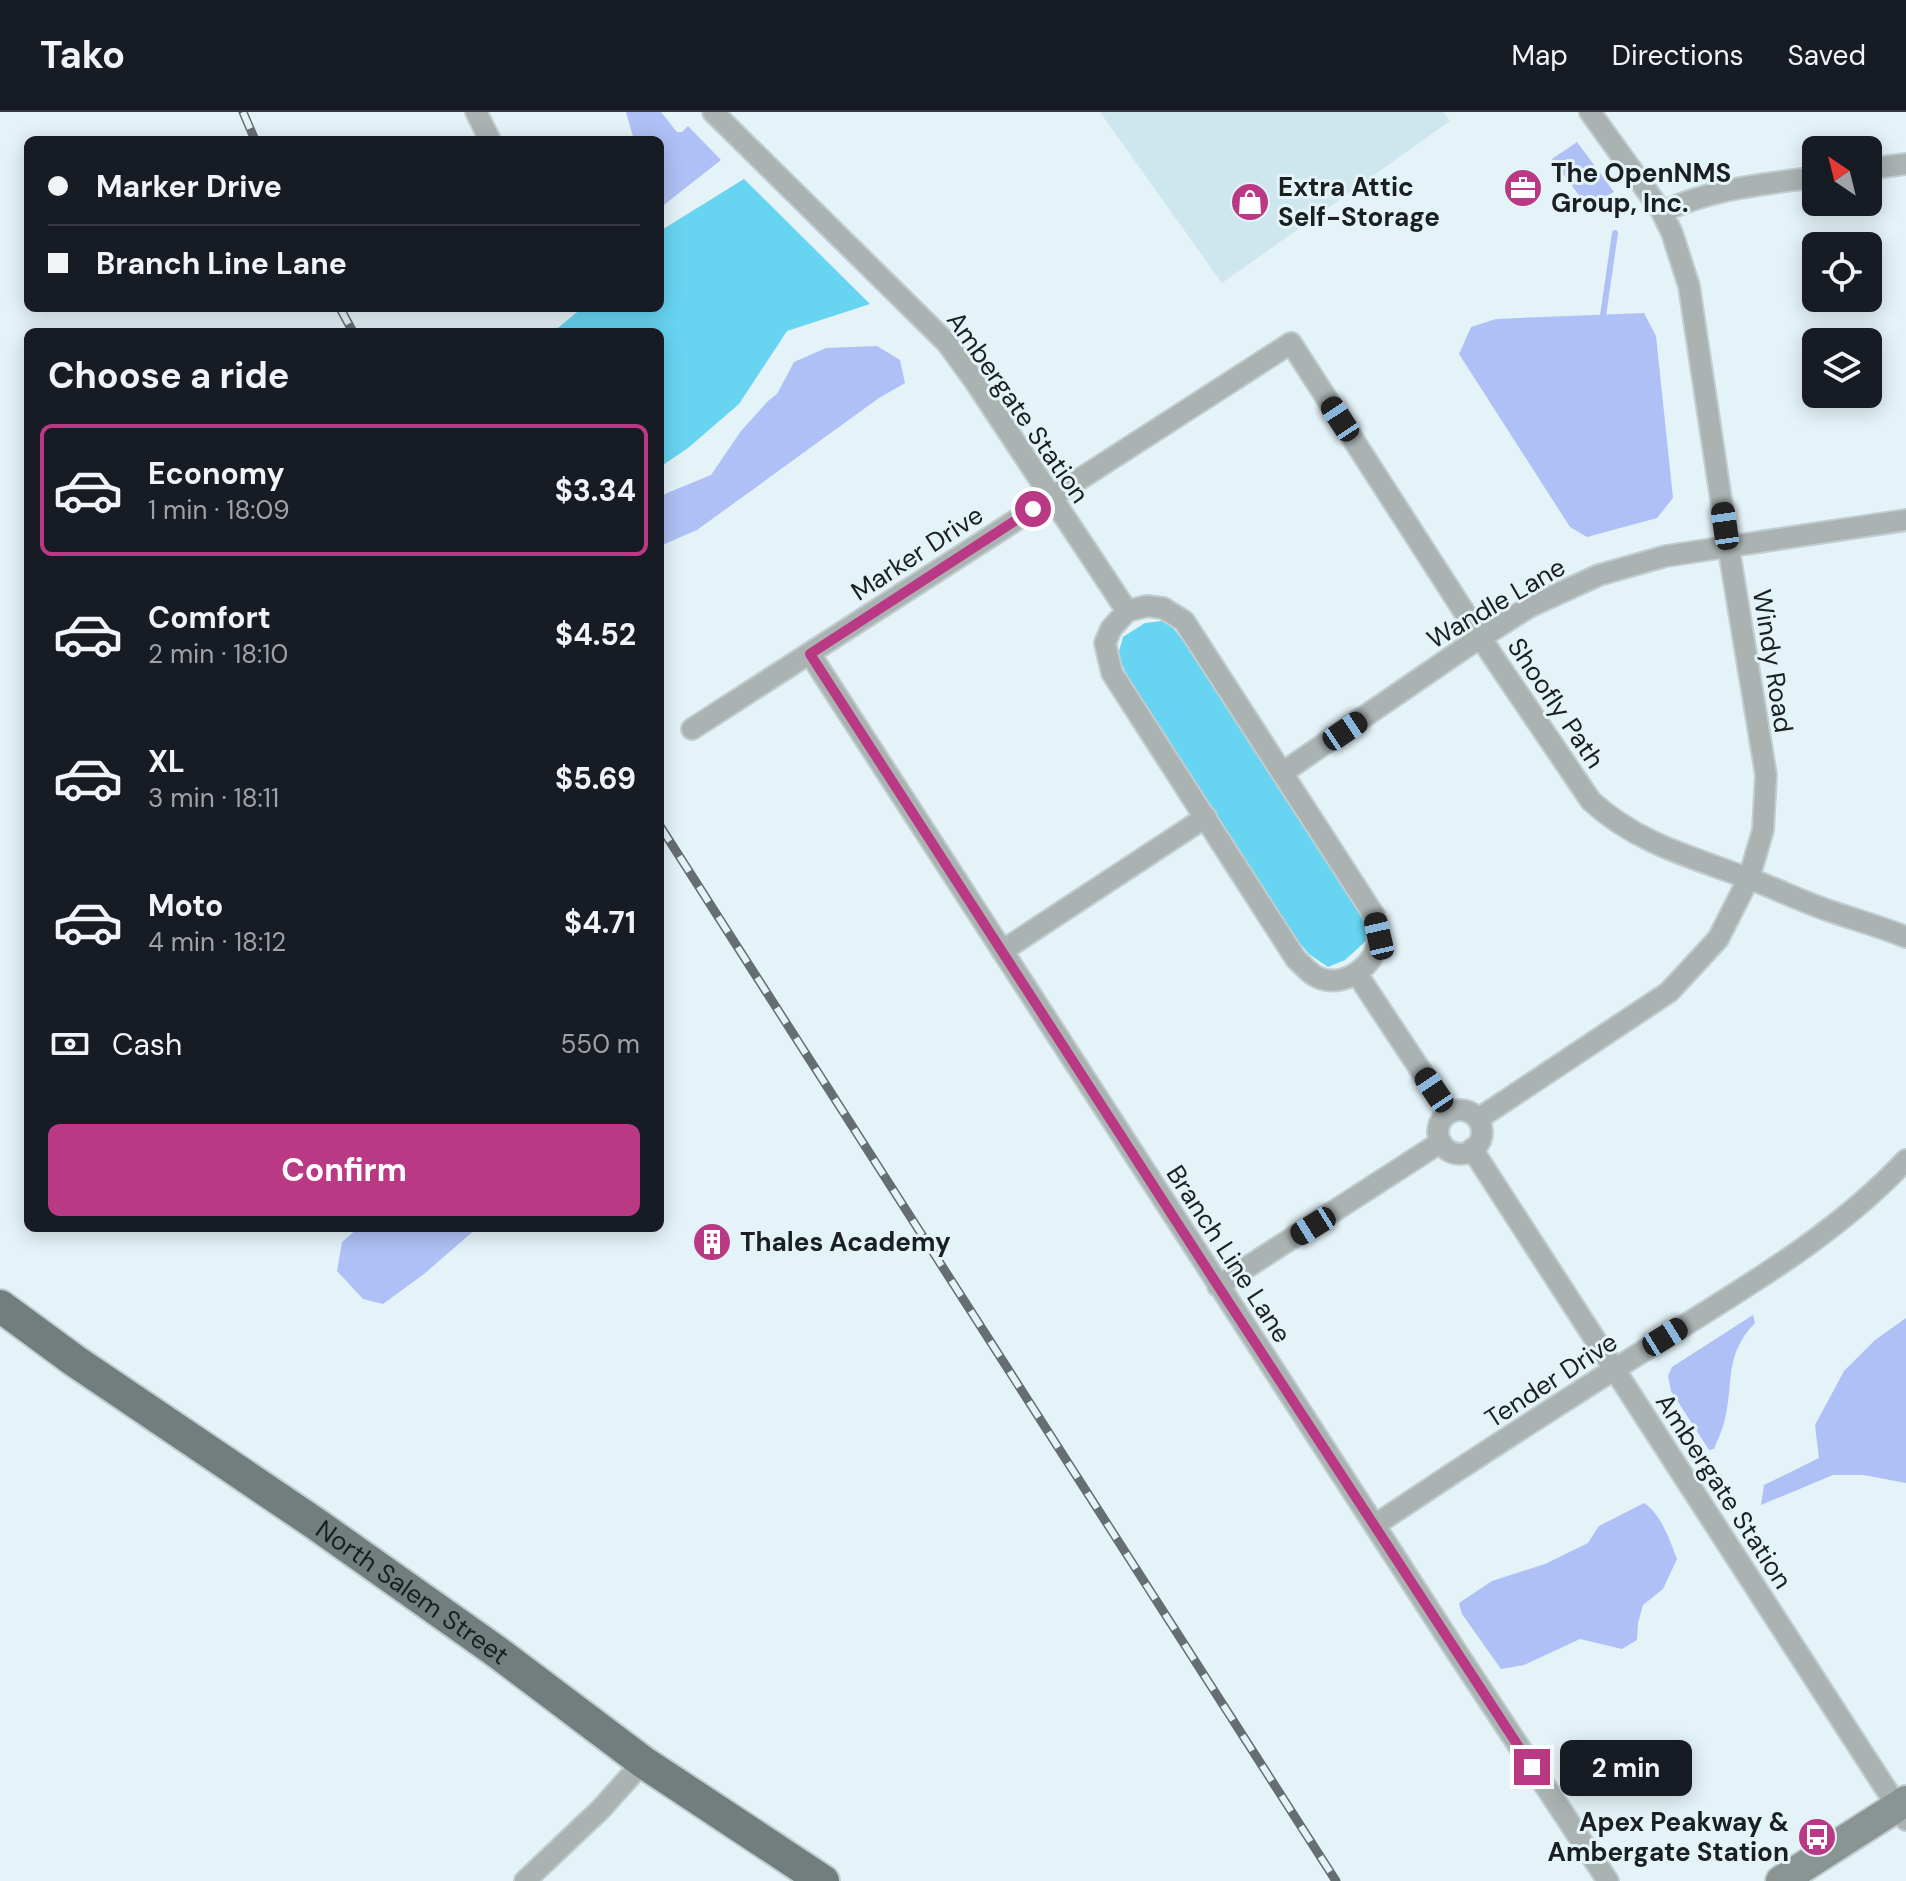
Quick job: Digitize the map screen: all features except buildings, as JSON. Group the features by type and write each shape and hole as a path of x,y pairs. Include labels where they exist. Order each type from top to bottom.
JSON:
{"main road":[{"name":"North Salem Street","path":"0,1306 484,1643 643,1762 823,1881"},
{"path":"1781,1881 1903,1809"}],"street":[{"path":"476,112 488,136"},
{"name":"Ambergate Station","path":"713,112 947,343 1127,611"},
{"name":"Windy Road","path":"1478,1119 1669,992 1718,939 1749,878 1763,830 1766,775 1689,286 1662,212 1590,112"},
{"path":"1882,167 1906,164"},
{"path":"1662,212 1727,189 1802,179"},
{"name":"Marker Drive","path":"692,729 1291,343"},
{"name":"Shoofly Path","path":"1291,343 1481,637 1580,787 1597,807 1645,839 1906,937"},
{"name":"Wandle Lane","path":"1282,773 1529,607 1599,575 1666,556 1906,520"},
{"path":"1147,606 1163,608 1184,621 1282,773 1374,915 1379,936 1372,958 1357,974 1341,980 1322,979 1296,959 1112,673 1105,643 1111,629 1127,611 1147,606"},
{"name":"Branch Line Lane","path":"810,654 1218,1286 1608,1881"},
{"path":"1002,951 1206,817"},
{"path":"1357,974 1449,1113"},
{"path":"1468,1111 1478,1119 1482,1132 1477,1145 1466,1153 1452,1152 1441,1142 1438,1129 1449,1113 1468,1111"},
{"path":"1218,1286 1441,1142"},
{"name":"Ambergate Station","path":"1472,1149 1903,1809"},
{"name":"Tender Drive","path":"1375,1525 1818,1237 1849,1215 1906,1160"},
{"path":"533,1879 643,1762"}],"shaded area":[{"path":"626,112 661,112 677,132 688,126 721,160 664,205 664,136 633,136"},
{"name":"Extra Attic Self-Storage","path":"1100,112 1443,112 1450,121 1222,283"},
{"path":"1577,142 1614,192 1593,203 1584,202 1552,159"},
{"path":"744,179 870,304 787,331 739,404 664,464 664,328 558,328 577,312 664,312 664,229"},
{"path":"1644,313 1656,336 1673,498 1657,518 1587,537 1570,527 1459,354 1471,327 1496,319"},
{"path":"877,346 900,360 905,383 879,398 697,530 664,544 664,494 711,475 741,431 777,394 794,362 826,348"},
{"path":"1162,621 1174,629 1184,642 1361,912 1368,927 1367,940 1345,960 1328,967 1309,954 1297,940 1127,676 1118,655 1123,637 1145,623"},
{"path":"353,1232 472,1232 383,1304 363,1299 337,1271 342,1242"},
{"path":"1753,1315 1755,1323 1734,1357 1723,1426 1714,1449 1709,1450 1671,1391 1668,1376 1672,1367"},
{"path":"1906,1318 1906,1483 1864,1475 1833,1475 1761,1505 1764,1485 1819,1458 1815,1425 1844,1371 1875,1340"},
{"path":"1644,1503 1660,1521 1677,1559 1663,1589 1643,1605 1637,1640 1622,1649 1580,1639 1524,1665 1501,1669 1462,1614 1459,1603 1492,1581 1545,1564 1588,1543 1599,1526"}],"waterway":[{"path":"1603,316 1615,233"}],"railway":[{"path":"243,112 253,136"},
{"path":"342,312 351,328"},
{"path":"664,832 1336,1881"}],"place":[{"name":"The OpenNMS Group, Inc.","path":"1523,188"},
{"name":"Extra Attic Self-Storage","path":"1250,202"},
{"name":"Thales Academy","path":"712,1242"},
{"name":"Apex Peakway & Ambergate Station","path":"1817,1837"}],"route":[{"path":"1033,509 810,654 1532,1767"}]}
